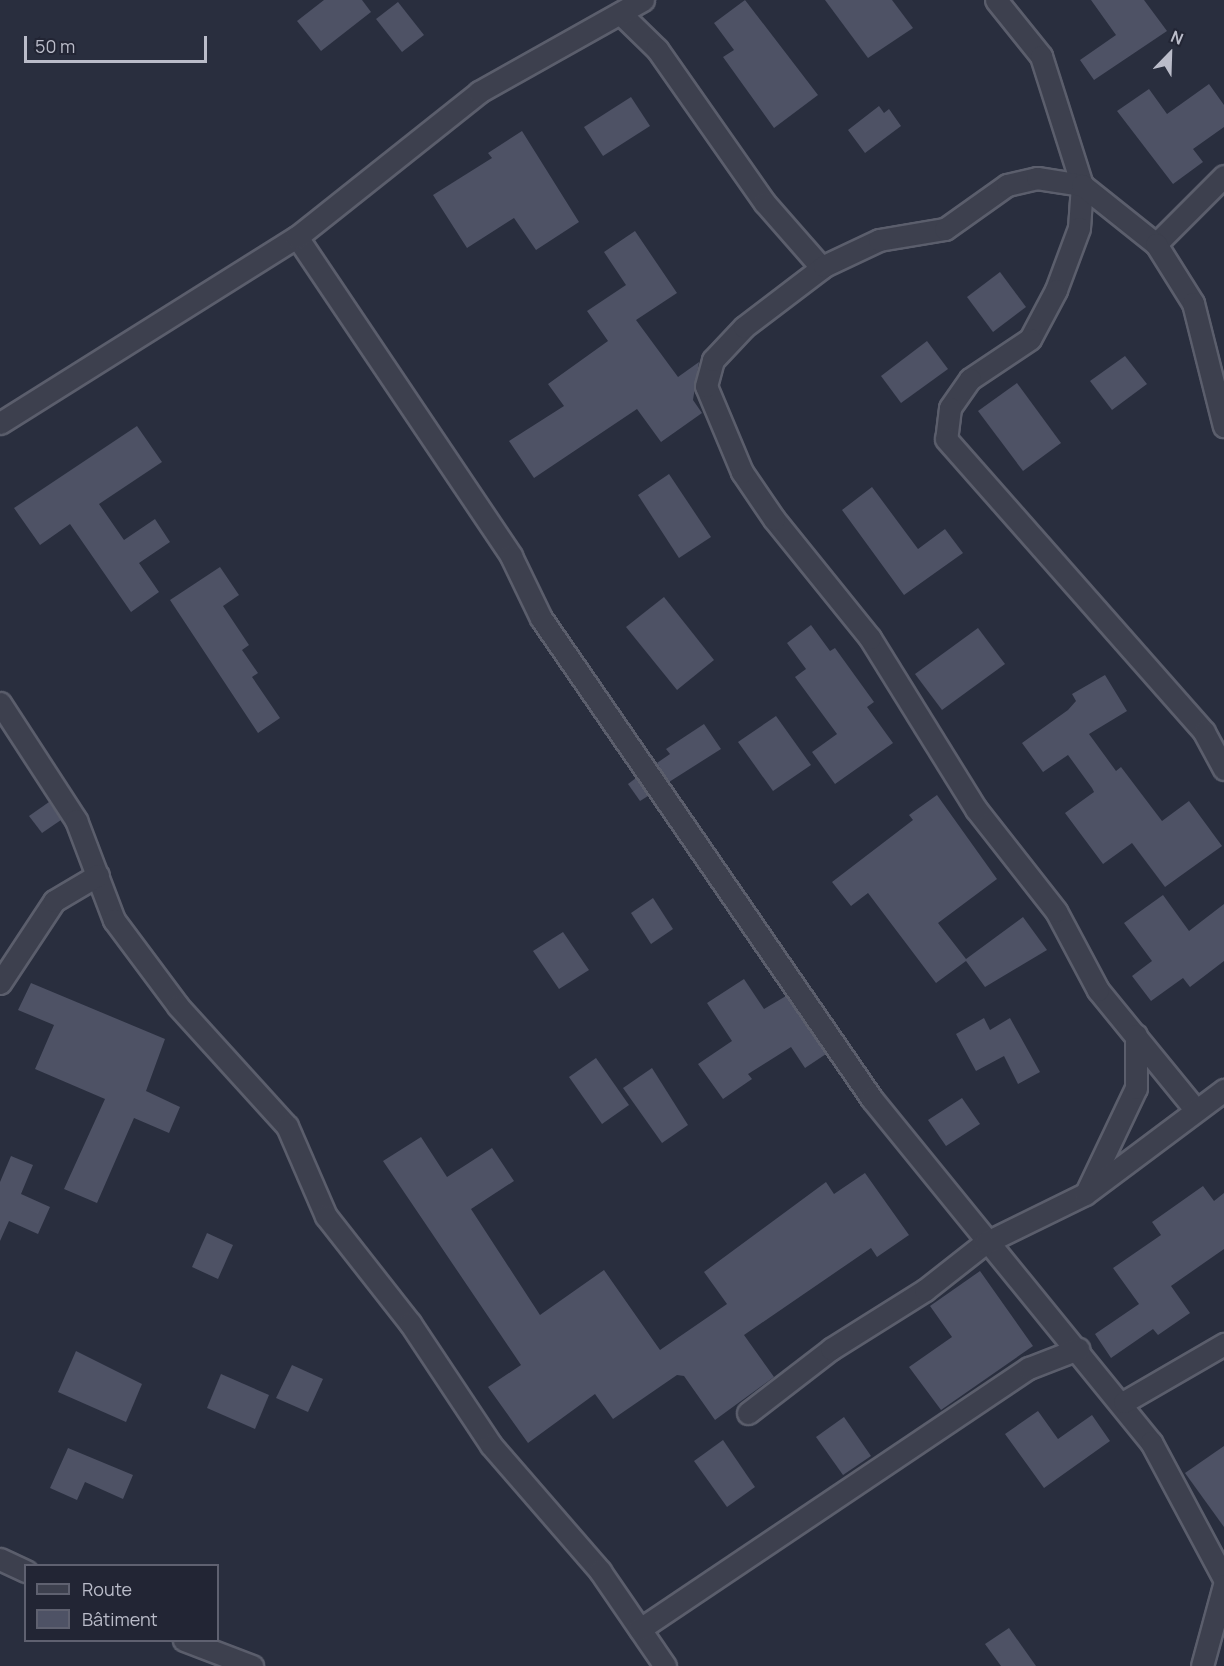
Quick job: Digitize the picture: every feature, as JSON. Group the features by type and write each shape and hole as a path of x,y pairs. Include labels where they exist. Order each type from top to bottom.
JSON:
{"street":[{"path":"0,423 297,237 479,92 622,15 642,0"},
{"path":"996,0 1041,56 1082,185 1079,228 1056,290 1030,339 970,379 950,408 946,439 1204,732 1224,769"},
{"path":"622,15 657,49 765,203 822,268"},
{"path":"1156,244 1224,176"},
{"path":"1194,1109 1098,990 1056,911 976,808 858,620 774,519 742,472 706,386 713,360 744,327 822,268 879,240 945,229 1007,185 1038,178 1082,185 1156,244 1193,303 1224,426"},
{"path":"297,237 512,556 541,618 872,1099 985,1243 1124,1402 1151,1442 1224,1579"},
{"path":"0,703 76,820 114,920 178,1006 287,1126 326,1216 410,1323 491,1445 600,1571 665,1666"},
{"path":"0,983 54,901 98,875"},
{"path":"1085,1194 1136,1088 1136,1035"},
{"path":"748,1413 831,1349 925,1290 985,1243 1085,1194 1194,1109 1224,1089"},
{"path":"1124,1402 1224,1344"},
{"path":"640,1629 1029,1368 1078,1349"},
{"path":"0,1559 24,1570"},
{"path":"1202,1666 1224,1585"},
{"path":"187,1642 252,1666"}],"building":[{"path":"324,0 362,0 371,12 321,51 297,21"},
{"path":"745,0 818,95 774,128 723,57 734,50 714,23"},
{"path":"825,0 892,0 913,28 868,58"},
{"path":"1091,0 1144,0 1167,31 1094,80 1080,60 1116,35"},
{"path":"398,2 424,35 402,52 376,19"},
{"path":"1209,84 1224,105 1224,127 1193,149 1203,162 1173,184 1117,111 1149,89 1167,114"},
{"path":"631,97 650,126 603,156 584,127"},
{"path":"879,106 884,113 889,109 901,126 865,153 848,130"},
{"path":"522,131 579,222 536,250 514,218 467,248 433,195 492,158 488,153"},
{"path":"635,231 677,293 636,320 678,377 699,362 693,400 702,413 661,442 637,409 534,478 509,441 564,406 548,384 608,341 587,311 626,285 604,252"},
{"path":"1000,272 1026,307 993,332 967,297"},
{"path":"927,341 948,369 901,403 881,376"},
{"path":"1125,356 1147,384 1112,410 1090,381"},
{"path":"1017,383 1061,443 1023,471 978,411"},
{"path":"137,426 162,462 99,504 124,540 155,519 170,542 139,563 159,592 131,612 70,524 40,545 14,508"},
{"path":"669,474 711,537 679,558 638,495"},
{"path":"872,487 918,549 945,529 963,553 904,595 842,510"},
{"path":"220,567 239,595 223,606 249,645 242,650 258,673 252,677 280,718 258,733 170,600"},
{"path":"664,597 714,660 677,690 626,627"},
{"path":"811,625 830,651 835,648 874,702 867,707 893,743 835,784 812,752 837,734 795,677 806,669 787,643"},
{"path":"978,628 1005,664 942,710 915,674"},
{"path":"1105,675 1127,711 1089,734 1116,771 1121,767 1162,821 1189,801 1222,846 1165,887 1132,843 1103,864 1065,813 1094,792 1092,788 1068,755 1043,772 1022,743 1068,710 1076,701 1072,694"},
{"path":"776,716 811,765 773,791 738,742"},
{"path":"704,724 721,749 669,782 657,763 670,754 666,749"},
{"path":"636,778 648,796 640,801 628,784"},
{"path":"937,795 997,879 938,923 966,959 1023,917 1047,950 985,987 966,961 936,983 868,893 851,906 832,882 913,820 909,815"},
{"path":"49,802 61,820 42,833 29,816"},
{"path":"1163,895 1189,931 1224,904 1224,961 1190,987 1183,978 1151,1001 1132,976 1152,961 1124,923"},
{"path":"653,898 673,929 651,944 631,913"},
{"path":"563,932 589,970 559,989 533,951"},
{"path":"744,979 764,1009 786,996 826,1054 805,1068 791,1047 748,1074 752,1079 723,1099 698,1064 732,1041 707,1003"},
{"path":"31,983 165,1039 146,1091 180,1107 169,1133 134,1118 97,1203 64,1189 105,1099 35,1069 54,1025 18,1010"},
{"path":"984,1018 990,1030 1010,1018 1040,1072 1018,1084 1004,1056 976,1071 956,1034"},
{"path":"596,1058 629,1105 602,1124 569,1077"},
{"path":"652,1068 688,1125 662,1143 623,1088"},
{"path":"962,1098 980,1124 946,1146 928,1120"},
{"path":"421,1137 447,1177 492,1148 514,1181 471,1209 540,1315 604,1270 660,1350 727,1304 704,1272 826,1182 834,1194 865,1173 909,1235 877,1257 871,1248 744,1335 774,1377 715,1420 684,1376 677,1375 613,1419 595,1394 528,1443 488,1387 521,1365 383,1161"},
{"path":"11,1156 33,1165 21,1194 50,1207 38,1234 9,1221 0,1241 0,1182"},
{"path":"1203,1186 1214,1201 1224,1193 1224,1249 1171,1286 1190,1313 1158,1335 1153,1329 1111,1358 1095,1334 1139,1304 1113,1268 1161,1235 1152,1222"},
{"path":"207,1233 233,1245 218,1279 192,1267"},
{"path":"980,1271 1033,1346 941,1410 909,1367 952,1337 930,1306"},
{"path":"76,1351 142,1384 126,1422 58,1392"},
{"path":"292,1365 323,1379 308,1412 276,1398"},
{"path":"221,1374 269,1395 255,1429 207,1408"},
{"path":"1038,1411 1058,1439 1092,1415 1110,1441 1044,1488 1005,1434"},
{"path":"844,1417 871,1456 843,1475 816,1437"},
{"path":"723,1440 755,1487 727,1507 694,1461"},
{"path":"1224,1446 1224,1527 1185,1473"},
{"path":"68,1448 133,1475 123,1499 85,1482 77,1500 50,1488"},
{"path":"1009,1628 1036,1666 1001,1666 985,1644"}]}
